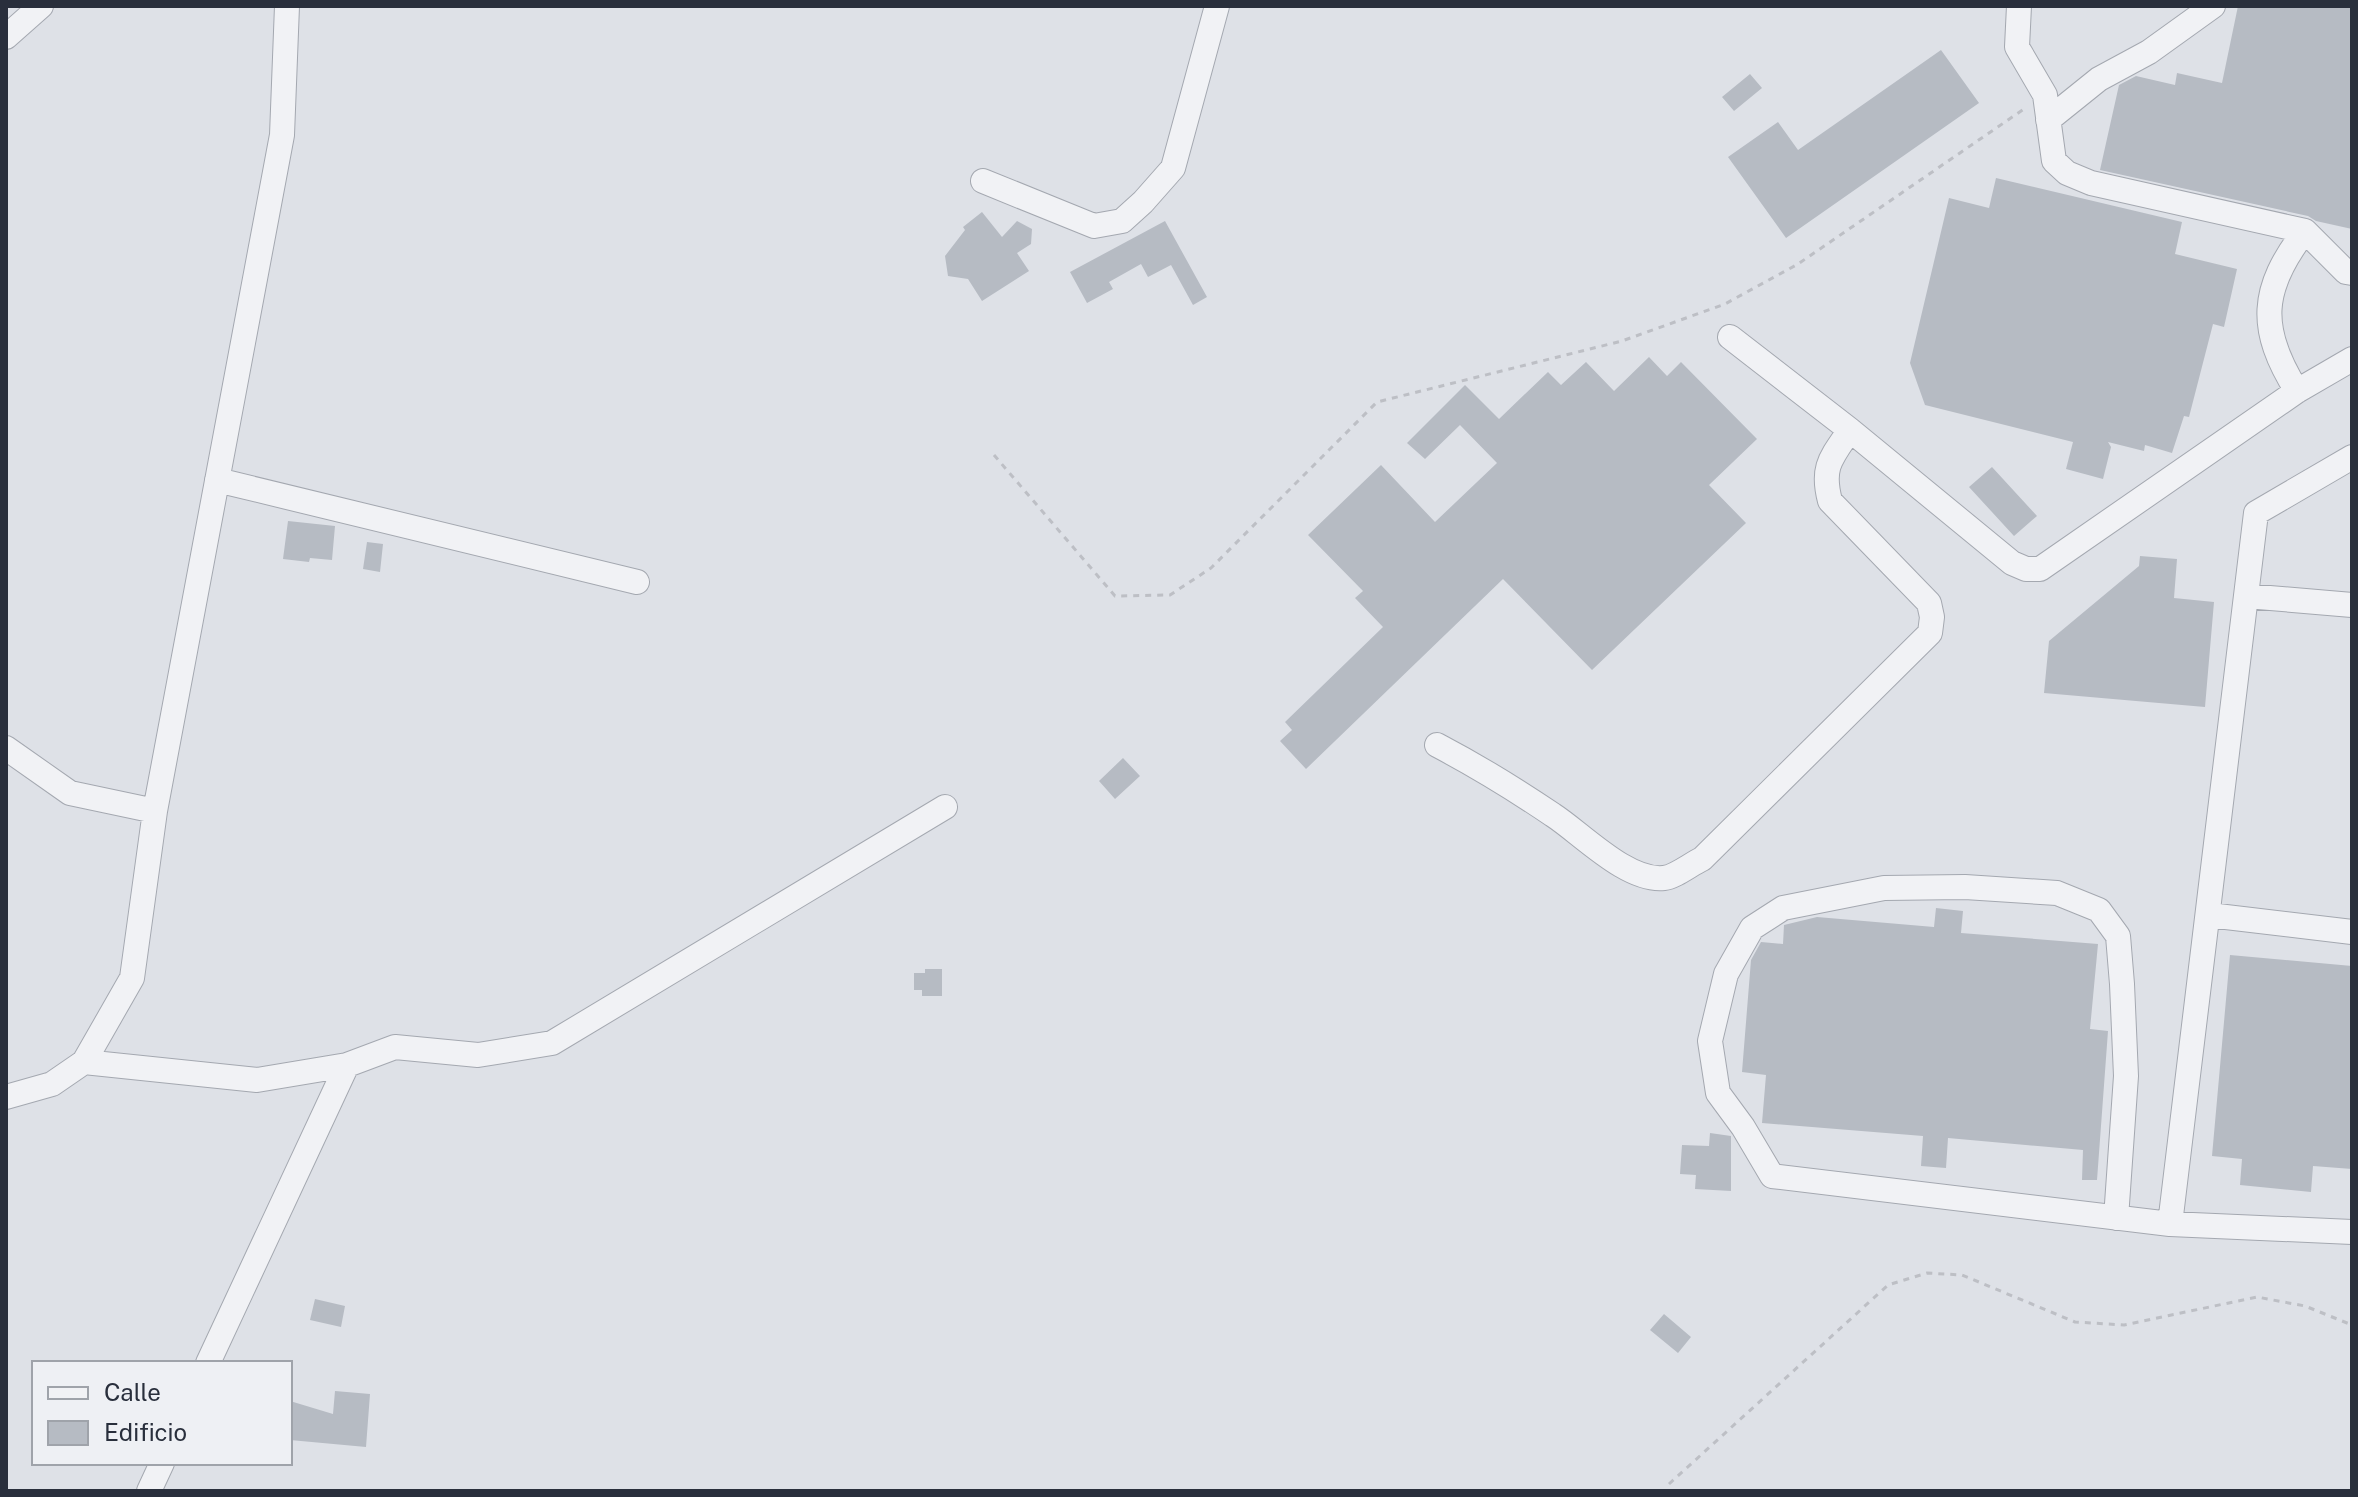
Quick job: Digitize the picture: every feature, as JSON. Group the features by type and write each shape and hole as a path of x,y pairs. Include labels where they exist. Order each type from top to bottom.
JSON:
{"street":[{"path":"6,37 41,6"},
{"path":"6,1097 52,1084 84,1062 132,978 155,811 282,135 287,6"},
{"path":"983,181 1094,226 1122,221 1173,168 1217,6"},
{"path":"2019,6 2017,47 2045,95 2054,161 2067,173 2091,183 2305,231 2346,272 2352,273"},
{"path":"2048,120 2099,79 2149,52 2213,6"},
{"path":"2297,391 2278,361 2269,327 2271,292 2283,259 2305,231"},
{"path":"1730,337 1850,430 2012,563 2026,569 2040,569 2297,391 2352,359"},
{"path":"1437,745 1475,765 1554,815 1615,861 1643,875 1665,879 1702,859 1930,633 1932,617 1929,603 1830,501 1824,480 1832,456 1850,430"},
{"path":"2170,1224 2256,513 2352,457"},
{"path":"217,480 637,582"},
{"path":"2246,596 2352,605"},
{"path":"6,748 70,793 155,811"},
{"path":"84,1062 257,1080 347,1065 395,1047 478,1055 552,1043 945,807"},
{"path":"2116,1218 2126,1076 2122,984 2118,936 2099,910 2057,893 1965,887 1884,888 1783,908 1752,928 1726,974 1710,1041 1718,1093 1743,1127 1772,1176 2116,1218 2170,1224 2352,1232"},
{"path":"2209,915 2352,932"},
{"path":"209,1361 347,1065"},
{"path":"149,1491 161,1465"}],"path":[{"path":"994,455 1115,596 1170,595 1211,568 1377,402 1622,341 1725,304 1798,264 2045,95"},
{"path":"1669,1484 1888,1285 1927,1273 1962,1275 2075,1322 2124,1325 2257,1297 2305,1306 2352,1325"}],"building":[{"path":"2238,6 2352,6 2352,229 2316,221 2308,216 2100,170 2119,85 2136,76 2175,85 2177,73 2222,83"},
{"path":"1941,50 1979,103 1786,238 1728,157 1778,122 1798,150"},
{"path":"1750,74 1762,88 1734,111 1722,97"},
{"path":"1996,178 2182,222 2175,254 2237,269 2224,327 2213,324 2189,417 2184,416 2172,453 2145,445 2144,451 2108,442 2111,447 2103,479 2066,469 2073,442 1925,405 1910,363 1949,198 1989,208"},
{"path":"982,212 1002,237 1017,221 1032,229 1031,244 1017,253 1029,271 982,301 968,279 948,276 945,256 965,230 963,227"},
{"path":"1165,221 1207,297 1193,305 1171,265 1148,277 1141,264 1109,282 1113,289 1087,303 1070,272"},
{"path":"1649,357 1667,376 1681,362 1757,439 1709,485 1746,523 1592,670 1503,579 1306,769 1280,741 1292,730 1285,722 1383,627 1355,598 1363,591 1308,535 1381,465 1435,522 1497,463 1460,425 1425,459 1407,443 1465,385 1499,419 1548,372 1561,385 1586,362 1614,391"},
{"path":"1992,467 2037,516 2014,536 1969,487"},
{"path":"288,521 335,526 332,560 310,558 309,562 283,559"},
{"path":"367,542 383,544 380,572 363,569"},
{"path":"2140,556 2177,559 2174,598 2214,602 2205,707 2044,693 2049,641 2139,566"},
{"path":"1123,758 1140,776 1115,799 1099,781"},
{"path":"1936,908 1963,911 1961,933 2098,944 2090,1029 2108,1031 2097,1180 2082,1180 2083,1150 1948,1138 1946,1168 1921,1166 1923,1136 1762,1123 1766,1075 1742,1072 1751,960 1761,942 1783,944 1784,925 1817,917 1934,927"},
{"path":"2230,955 2352,966 2352,1169 2313,1166 2311,1192 2240,1185 2242,1159 2212,1156"},
{"path":"925,969 942,969 942,996 922,996 922,990 914,990 914,973 925,973"},
{"path":"1710,1133 1731,1136 1731,1191 1695,1189 1696,1175 1680,1174 1682,1145 1709,1146"},
{"path":"315,1299 345,1306 341,1327 310,1320"},
{"path":"1664,1314 1691,1337 1678,1353 1650,1330"},
{"path":"335,1391 370,1394 366,1447 292,1440 292,1402 333,1414"}]}
